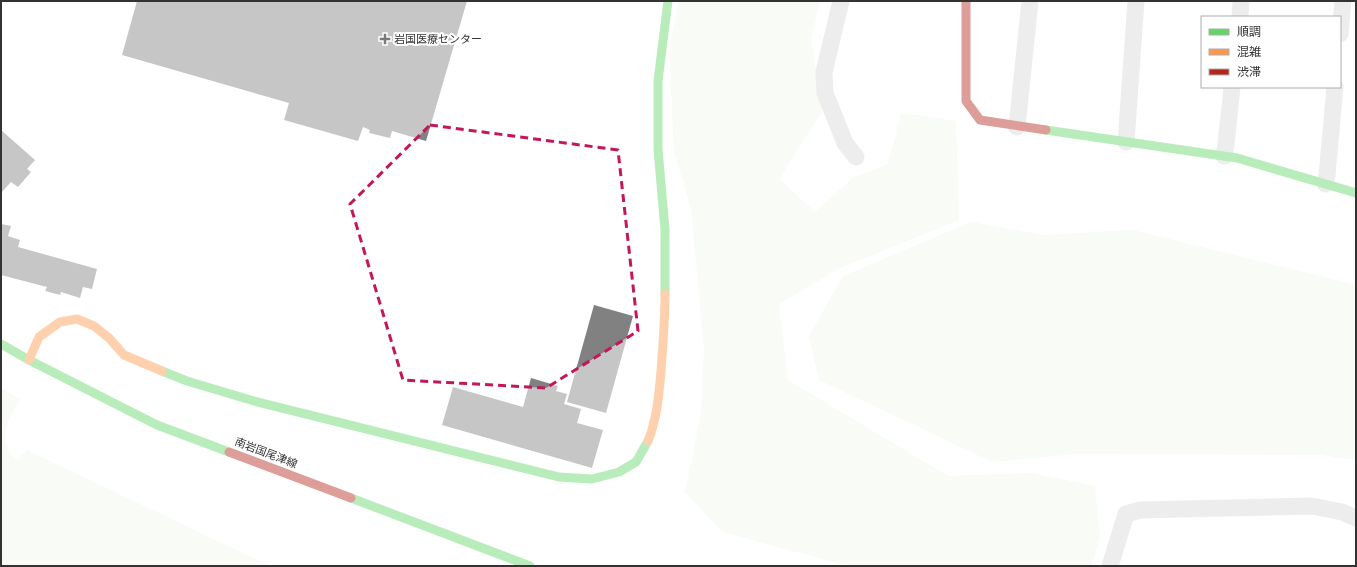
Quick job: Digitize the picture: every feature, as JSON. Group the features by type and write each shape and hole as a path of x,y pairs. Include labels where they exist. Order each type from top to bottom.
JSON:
{"street":[{"path":"28,360 39,337 60,322 77,319 94,326 109,338 124,355 187,381 254,401 559,477 592,479 619,472 636,462 645,448 652,431 658,400 665,322 665,230 658,149 658,81 668,1"},
{"path":"841,1 824,72 825,93 845,143 856,157"},
{"path":"966,1 966,101 980,120 1017,127 1237,158 1356,193"},
{"path":"1017,127 1030,1"},
{"path":"1126,142 1136,1"},
{"path":"1240,16 1241,1"},
{"path":"1341,23 1343,1"},
{"path":"1224,156 1232,88"},
{"path":"1325,184 1335,88"},
{"name":"南岩国尾津線","path":"1,344 28,360 157,425 530,566"},
{"path":"1110,566 1126,514 1140,510 1312,506 1342,512 1356,518"}],"path":[{"path":"1,564 5,566"}],"highlighted area":[{"path":"430,125 618,150 638,331 546,388 403,380 350,204"}],"shaded area":[{"path":"679,1 820,1 811,39 822,112 779,179 815,212 853,178 888,164 901,113 956,121 959,220 842,267 779,304 788,380 948,476 1031,473 1095,486 1100,536 1091,566 848,566 722,532 685,492 701,412 704,349 691,208 674,152 669,49"},
{"path":"971,222 1044,235 1133,230 1356,285 1356,460 1322,455 1075,454 992,462 819,380 809,336 843,276"},
{"path":"3,389 20,399 8,422 5,435 5,442 8,450 17,460 27,450 270,566 1,566 1,393"}],"building":[{"path":"137,1 467,1 426,141 392,131 390,138 369,133 370,130 363,127 358,141 284,120 289,103 122,55"},
{"path":"1,130 35,160 27,169 31,172 18,187 11,182 1,193"},
{"path":"1,224 11,226 8,236 20,240 18,247 97,269 92,289 83,287 80,298 61,292 60,295 45,291 47,287 1,275"},
{"path":"594,305 633,316 606,413 567,402"},
{"path":"531,378 558,386 556,391 567,394 564,404 581,409 577,423 603,430 592,468 442,425 453,387 523,407"}],"traffic: fast":[{"path":"665,294 665,230 658,149 658,81 668,1"},
{"path":"1046,130 1237,158 1356,193"},
{"path":"1,344 29,360 157,425 229,452"},
{"path":"162,371 187,381 254,401 559,477 592,479 619,472 636,462 648,441"},
{"path":"351,498 530,566"}],"traffic: slow":[{"path":"648,441 656,415 661,371 665,294"},
{"path":"29,360 39,337 60,322 77,319 94,326 109,338 124,355 162,371"}],"traffic: jam":[{"path":"966,1 966,101 980,120 1046,130"},
{"path":"229,452 351,498"}],"place":[{"name":"岩国医療センター","path":"385,39"}]}
